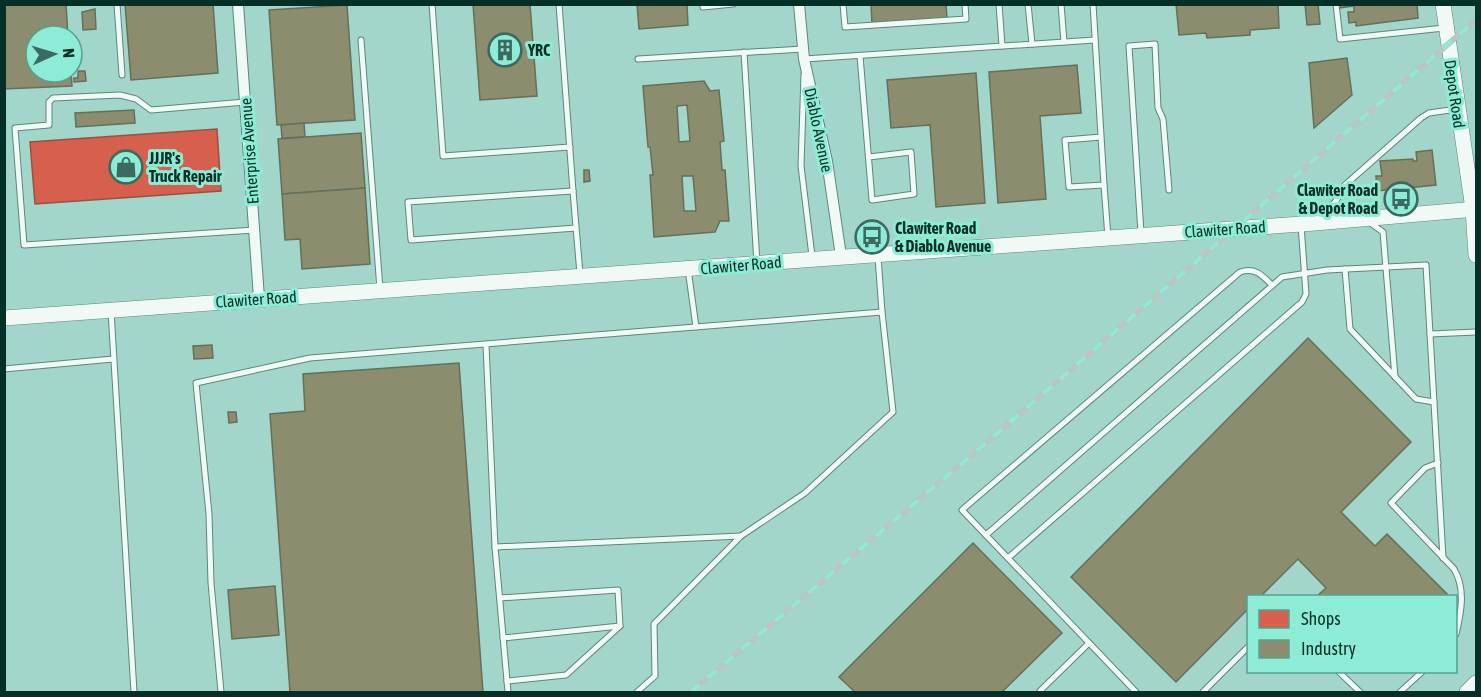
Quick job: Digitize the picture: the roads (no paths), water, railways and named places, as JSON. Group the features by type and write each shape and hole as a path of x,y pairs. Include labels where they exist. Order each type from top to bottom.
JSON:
{"street":[{"name":"Enterprise Avenue","path":"238,4 259,298"},
{"name":"Diablo Avenue","path":"800,4 803,54 827,161 841,256"},
{"name":"Depot Road","path":"1443,4 1475,209 1476,255"},
{"name":"Clawiter Road","path":"4,318 1365,219 1475,209"},
{"path":"1467,693 1476,683"}],"lane":[{"path":"117,4 122,75"},
{"path":"432,4 443,156 570,147"},
{"path":"559,4 580,276"},
{"path":"703,4 703,7 733,4"},
{"path":"843,4 845,27 966,19 965,4"},
{"path":"999,4 1002,46"},
{"path":"1028,4 1032,44"},
{"path":"1062,4 1064,42"},
{"path":"1093,4 1108,237"},
{"path":"1336,4 1340,39 1446,28"},
{"path":"361,40 381,291"},
{"path":"638,59 744,52 860,56 1095,40"},
{"path":"1141,235 1129,46 1155,44 1158,108 1163,119 1169,190"},
{"path":"744,52 757,263"},
{"path":"803,54 801,166 812,258"},
{"path":"860,56 868,158 872,200 914,194 910,152 868,158"},
{"path":"246,102 151,110 136,99 120,95 53,98 48,102 50,125 15,128 24,245 255,230"},
{"path":"1008,558 1296,308 1306,294 1308,223 1336,201 1345,185 1421,118 1429,113 1458,109"},
{"path":"1101,137 1065,140 1069,187 1104,185"},
{"path":"573,191 408,202 411,240 576,228"},
{"path":"1365,219 1383,232 1395,377"},
{"path":"637,693 655,676 654,624 741,536 805,494 894,412 882,312 878,253"},
{"path":"986,535 1286,275 1426,265 1443,558"},
{"path":"688,269 696,327"},
{"path":"1346,269 1350,329 1416,399 1434,402"},
{"path":"1136,693 962,510 1240,272 1251,270 1258,272 1272,285"},
{"path":"111,311 134,693"},
{"path":"221,693 196,383 310,358 882,312"},
{"path":"1430,334 1476,332"},
{"path":"486,345 495,547 508,693"},
{"path":"4,369 113,359"},
{"path":"1438,463 1425,468 1391,503 1459,577 1459,612"},
{"path":"495,547 741,536"},
{"path":"500,598 618,590 620,626"},
{"path":"503,638 620,626"},
{"path":"507,681 566,675 620,626"},
{"path":"1040,691 1089,643"},
{"path":"1203,693 1247,648"},
{"path":"1340,673 1360,693"},
{"path":"1400,693 1421,673"}],"railway":[{"path":"691,692 986,443 1476,20"}],"place":[{"name":"YRC","path":"505,50"},
{"name":"JJJR's Truck Repair","path":"126,167"},
{"name":"Clawiter Road & Depot Road","path":"1401,199"},
{"name":"Clawiter Road & Diablo Avenue","path":"872,237"}]}
